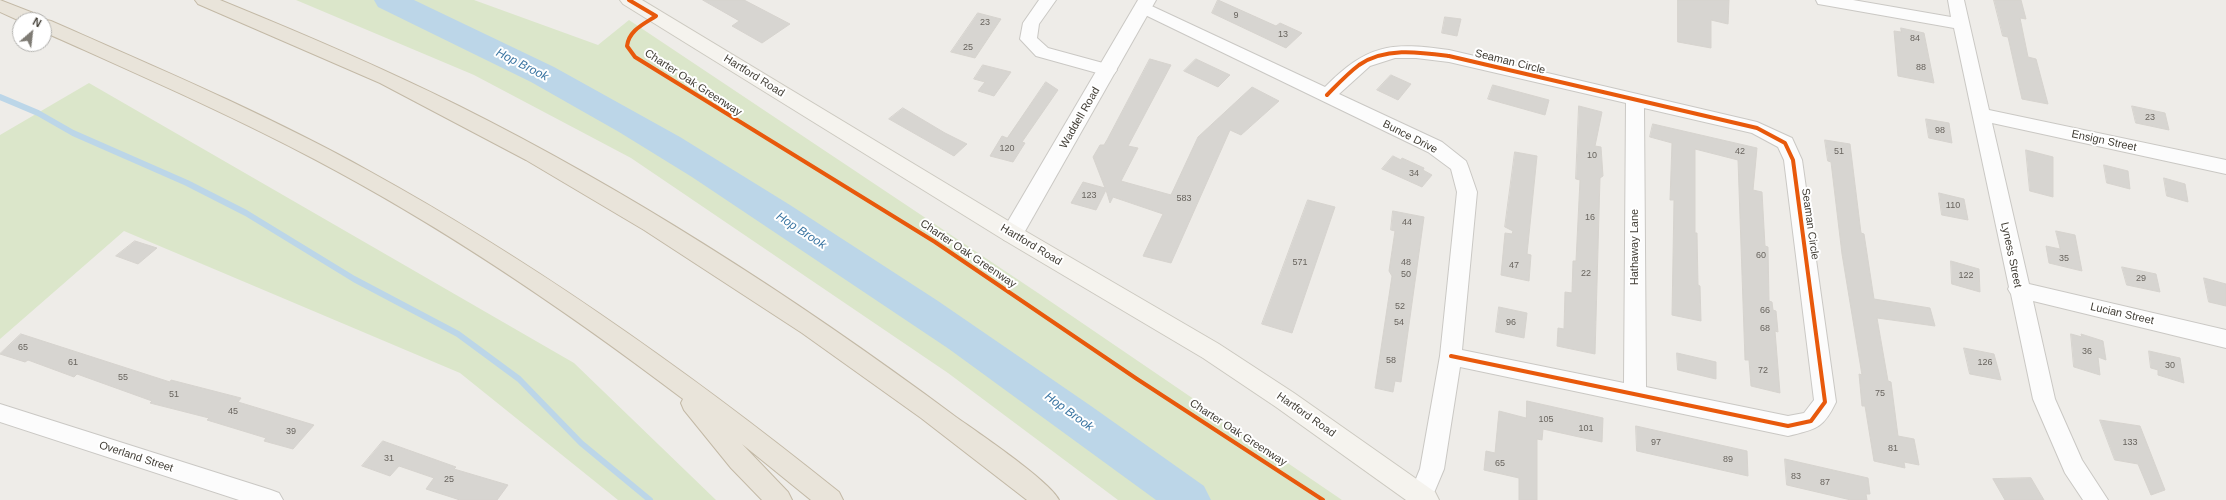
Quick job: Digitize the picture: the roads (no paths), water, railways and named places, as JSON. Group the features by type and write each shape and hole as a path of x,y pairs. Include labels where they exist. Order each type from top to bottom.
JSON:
{"highway":[{"path":"204,0 324,50 413,91 510,141 612,199 689,247 836,343 964,436 1046,500"},
{"path":"0,5 16,12"},
{"path":"52,29 249,118 360,175 448,226 524,275 676,380 830,500"},
{"path":"676,380 740,460 779,500"}],"main road":[{"name":"Hartford Road","path":"629,0 1012,234 1211,351 1286,400 1424,498"}],"street":[{"path":"1048,0 1032,23 1028,39 1042,52 1108,70"},
{"path":"1824,0 1961,24"},
{"name":"Lyness Street","path":"1956,0 1982,115 2018,289 2044,399 2073,466 2096,500"},
{"name":"Waddell Road","path":"1012,234 1145,4"},
{"name":"Bunce Drive","path":"1145,4 1434,147 1459,166 1467,192 1451,356 1432,469 1424,498"},
{"name":"Seaman Circle","path":"1327,95 1363,62 1383,54 1412,51 1448,56 1757,128 1785,143 1792,160 1825,402 1811,421 1788,426 1451,356"},
{"name":"Hathaway Lane","path":"1635,100 1635,394"},
{"name":"Ensign Street","path":"1982,115 2226,167"},
{"name":"Lucian Street","path":"2018,289 2226,338"},
{"name":"Overland Street","path":"0,413 271,500"}],"waterway":[{"name":"Hop Brook","path":"389,0 517,61 568,88 631,123 705,168 814,238 963,338 1077,418 1189,500"},
{"path":"0,97 38,113 73,133 187,183 246,213 354,279 458,334 519,379 581,443 650,500"}]}
